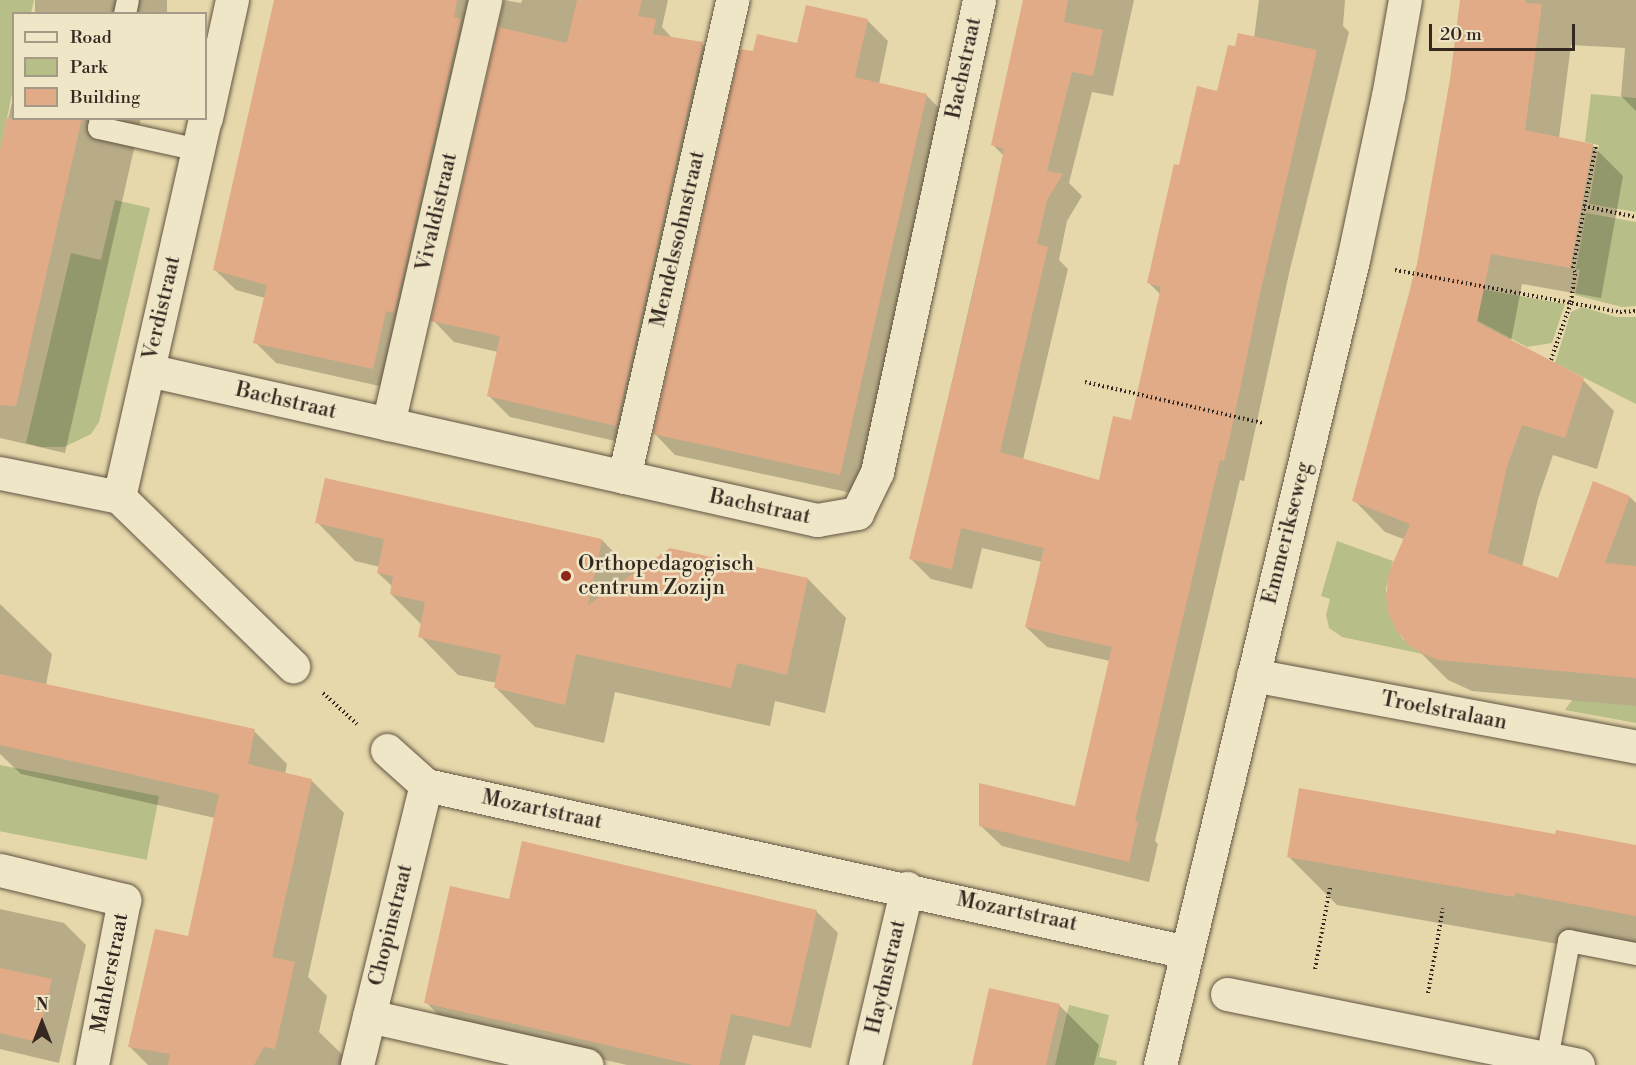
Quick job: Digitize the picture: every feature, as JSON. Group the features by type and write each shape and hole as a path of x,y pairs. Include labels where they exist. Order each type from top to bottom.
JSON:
{"street":[{"name":"Verdistraat","path":"207,109 232,0"},
{"name":"Vivaldistraat","path":"388,424 485,0"},
{"name":"Mendelssohnstraat","path":"624,477 732,0"},
{"name":"Bachstraat","path":"148,370 817,520 857,513 877,472 979,0"},
{"name":"Emmerikseweg","path":"1160,1065 1353,260 1388,96 1404,0"},
{"name":"Verdistraat","path":"119,497 205,120"},
{"path":"0,473 119,497 292,666"},
{"name":"Troelstralaan","path":"1252,675 1636,747"},
{"name":"Mozartstraat","path":"387,750 426,785 907,888 1187,952"},
{"name":"Chopinstraat","path":"357,1065 426,785"},
{"name":"Mahlerstraat","path":"0,870 124,900 92,1065"},
{"name":"Haydnstraat","path":"865,1065 907,888"},
{"path":"1227,994 1563,1062"},
{"path":"369,1016 586,1065"}],"lane":[{"path":"101,120 99,128 198,150"},
{"path":"1563,1062 1569,941 1636,954"}],"path":[{"path":"1551,360 1571,302 1575,272 1573,268 1596,145"},
{"path":"1584,206 1636,217"},
{"path":"1353,260 1620,312 1636,311"},
{"path":"1085,382 1263,423"},
{"path":"292,666 387,750"},
{"path":"1308,1010 1330,887"},
{"path":"1423,1033 1443,908"}],"green space":[{"path":"0,0 34,0 31,12 12,12 12,94 0,152"},
{"path":"1591,94 1636,98 1636,212 1589,204 1599,145 1585,142"},
{"path":"115,200 150,208 99,422 91,434 64,447 41,447 26,443 71,253 101,260"},
{"path":"1586,213 1636,222 1636,306 1622,307 1575,295 1580,270 1576,269"},
{"path":"1413,277 1565,304 1552,343 1527,347 1411,285"},
{"path":"1582,307 1616,317 1636,317 1636,404 1555,363 1571,312"},
{"path":"1337,541 1393,561 1386,589 1389,615 1402,638 1423,654 1342,637 1329,628 1326,615 1330,599 1321,596"},
{"path":"1572,700 1636,706 1636,723 1565,710"},
{"path":"0,765 159,796 147,860 0,831"},
{"path":"1069,1005 1109,1015 1099,1057 1117,1061 1116,1065 1055,1065"}],"building":[{"path":"274,0 457,0 454,17 461,19 394,313 386,311 373,369 253,343 267,285 213,270"},
{"path":"577,0 642,0 638,16 656,19 653,34 703,42 616,426 487,396 500,336 431,321 498,27 567,43"},
{"path":"1023,0 1068,0 1064,22 1103,30 1093,76 1072,72 1047,171 1063,174 1047,200 1037,244 1048,247 1000,452 1099,480 1113,416 1131,420 1161,287 1147,283 1174,164 1179,165 1197,86 1217,91 1228,45 1235,46 1238,33 1317,50 1261,289 1224,461 1220,460 1135,821 1138,822 1129,862 979,826 979,783 1075,806 1112,647 1025,627 1044,548 961,528 952,569 909,559 970,307 1004,149 991,145"},
{"path":"1460,0 1526,0 1526,3 1542,4 1525,130 1593,144 1570,268 1491,254 1477,322 1584,378 1565,438 1522,425 1507,467 1488,553 1558,578 1593,481 1630,496 1605,563 1636,566 1636,678 1439,660 1423,654 1409,645 1397,631 1389,615 1386,598 1389,572 1410,524 1352,501 1417,264 1450,79"},
{"path":"806,5 868,19 855,77 927,94 840,475 653,434 740,49 753,51 757,34 797,43"},
{"path":"7,118 12,118 12,120 82,120 16,406 0,405 0,150"},
{"path":"325,478 602,539 588,605 670,548 808,578 787,675 737,663 731,688 576,654 565,705 494,688 501,655 418,637 425,602 390,594 393,576 377,573 384,539 315,523"},
{"path":"0,674 255,729 248,764 312,779 272,957 295,962 275,1049 264,1047 254,1065 168,1065 170,1054 128,1047 155,929 188,936 219,794 0,745"},
{"path":"1299,788 1555,834 1556,830 1636,845 1636,916 1515,893 1514,897 1287,857"},
{"path":"522,841 817,910 790,1027 731,1014 719,1065 693,1065 424,1003 450,886 509,899"},
{"path":"0,968 52,979 37,1042 0,1033"},
{"path":"989,988 1060,1004 1046,1065 972,1065"}],"place":[{"name":"Orthopedagogisch centrum Zozijn","path":"566,576"}]}
